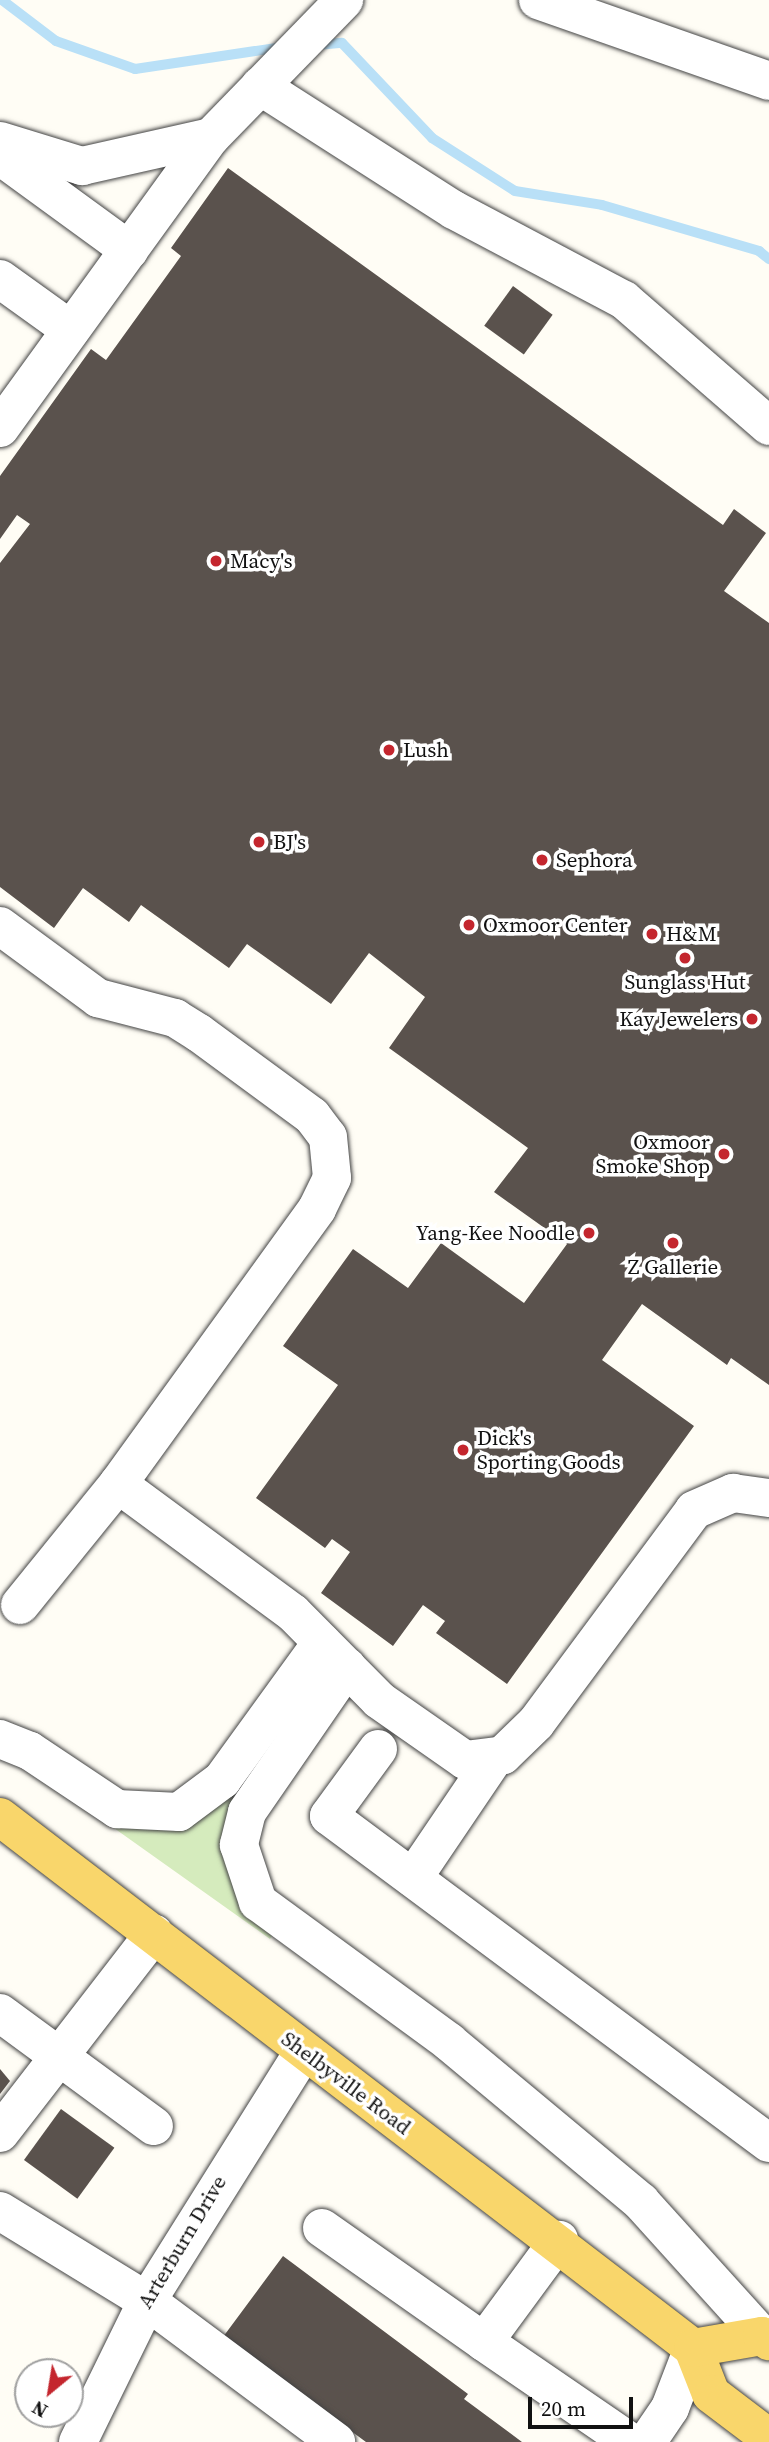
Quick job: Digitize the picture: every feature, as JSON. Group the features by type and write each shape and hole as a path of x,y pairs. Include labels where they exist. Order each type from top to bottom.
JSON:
{"main road":[{"name":"Shelbyville Road","path":"0,1816 304,2051 559,2240 693,2348 711,2394 769,2438"},
{"path":"693,2348 765,2339"}],"street":[{"path":"538,0 769,81"},
{"path":"0,428 211,137 341,4"},
{"path":"264,82 454,210 624,300 769,426"},
{"path":"0,141 82,166 211,137"},
{"path":"0,156 129,250"},
{"path":"0,279 71,330"},
{"path":"0,926 99,998 175,1018 199,1033 312,1116 332,1153 332,1178 317,1209 118,1484 20,1605"},
{"path":"118,1484 293,1613 379,1700 456,1756 493,1760"},
{"path":"413,1878 493,1760 536,1723 694,1510 733,1493 769,1498"},
{"path":"0,1739 30,1751 117,1809 179,1812 222,1780 335,1655"},
{"path":"335,1655 247,1812 239,1845 258,1902 449,2042 640,2202 765,2339"},
{"path":"378,1749 329,1815 769,2143"},
{"path":"0,2133 154,1934"},
{"path":"0,2013 154,2126"},
{"name":"Arterburn Drive","path":"78,2442 147,2301 304,2051"},
{"path":"0,2211 147,2301 336,2442"},
{"path":"322,2228 630,2442"},
{"path":"484,2342 559,2240"},
{"path":"648,2442 670,2408 693,2348"}],"green space":[{"path":"252,1776 240,1795 274,1933 270,1939 90,1811 104,1817"}],"building":[{"name":"Oxmoor Center","path":"228,168 723,525 734,509 766,533 724,591 769,623 769,1385 731,1358 727,1365 642,1304 602,1360 694,1426 507,1684 436,1633 445,1621 423,1605 393,1646 321,1593 350,1552 332,1539 325,1548 256,1498 338,1385 283,1346 353,1249 408,1288 441,1243 524,1303 567,1244 494,1192 528,1148 389,1048 425,997 369,953 331,1004 247,944 229,968 141,905 129,922 83,888 54,928 0,887 0,563 30,524 17,515 0,539 0,476 91,349 106,360 181,256 171,248"},
{"path":"513,286 553,315 524,354 484,326"},
{"path":"0,2069 10,2081 0,2094"},
{"path":"61,2109 114,2148 77,2199 24,2160"},
{"path":"283,2256 468,2394 464,2399 522,2442 366,2442 223,2337"}],"waterway":[{"path":"2,0 56,41 135,69 283,47"},
{"path":"317,45 342,43 432,138 515,191 602,205 759,251 769,259"}],"place":[{"name":"Macy's","path":"216,561"},
{"name":"Lush","path":"389,750"},
{"name":"BJ's","path":"259,842"},
{"name":"Sephora","path":"542,860"},
{"name":"Oxmoor Center","path":"469,925"},
{"name":"H&M","path":"652,934"},
{"name":"Sunglass Hut","path":"685,958"},
{"name":"Kay Jewelers","path":"752,1019"},
{"name":"Oxmoor Smoke Shop","path":"724,1154"},
{"name":"Yang-Kee Noodle","path":"589,1233"},
{"name":"Z Gallerie","path":"673,1243"},
{"name":"Dick's Sporting Goods","path":"463,1450"}]}
